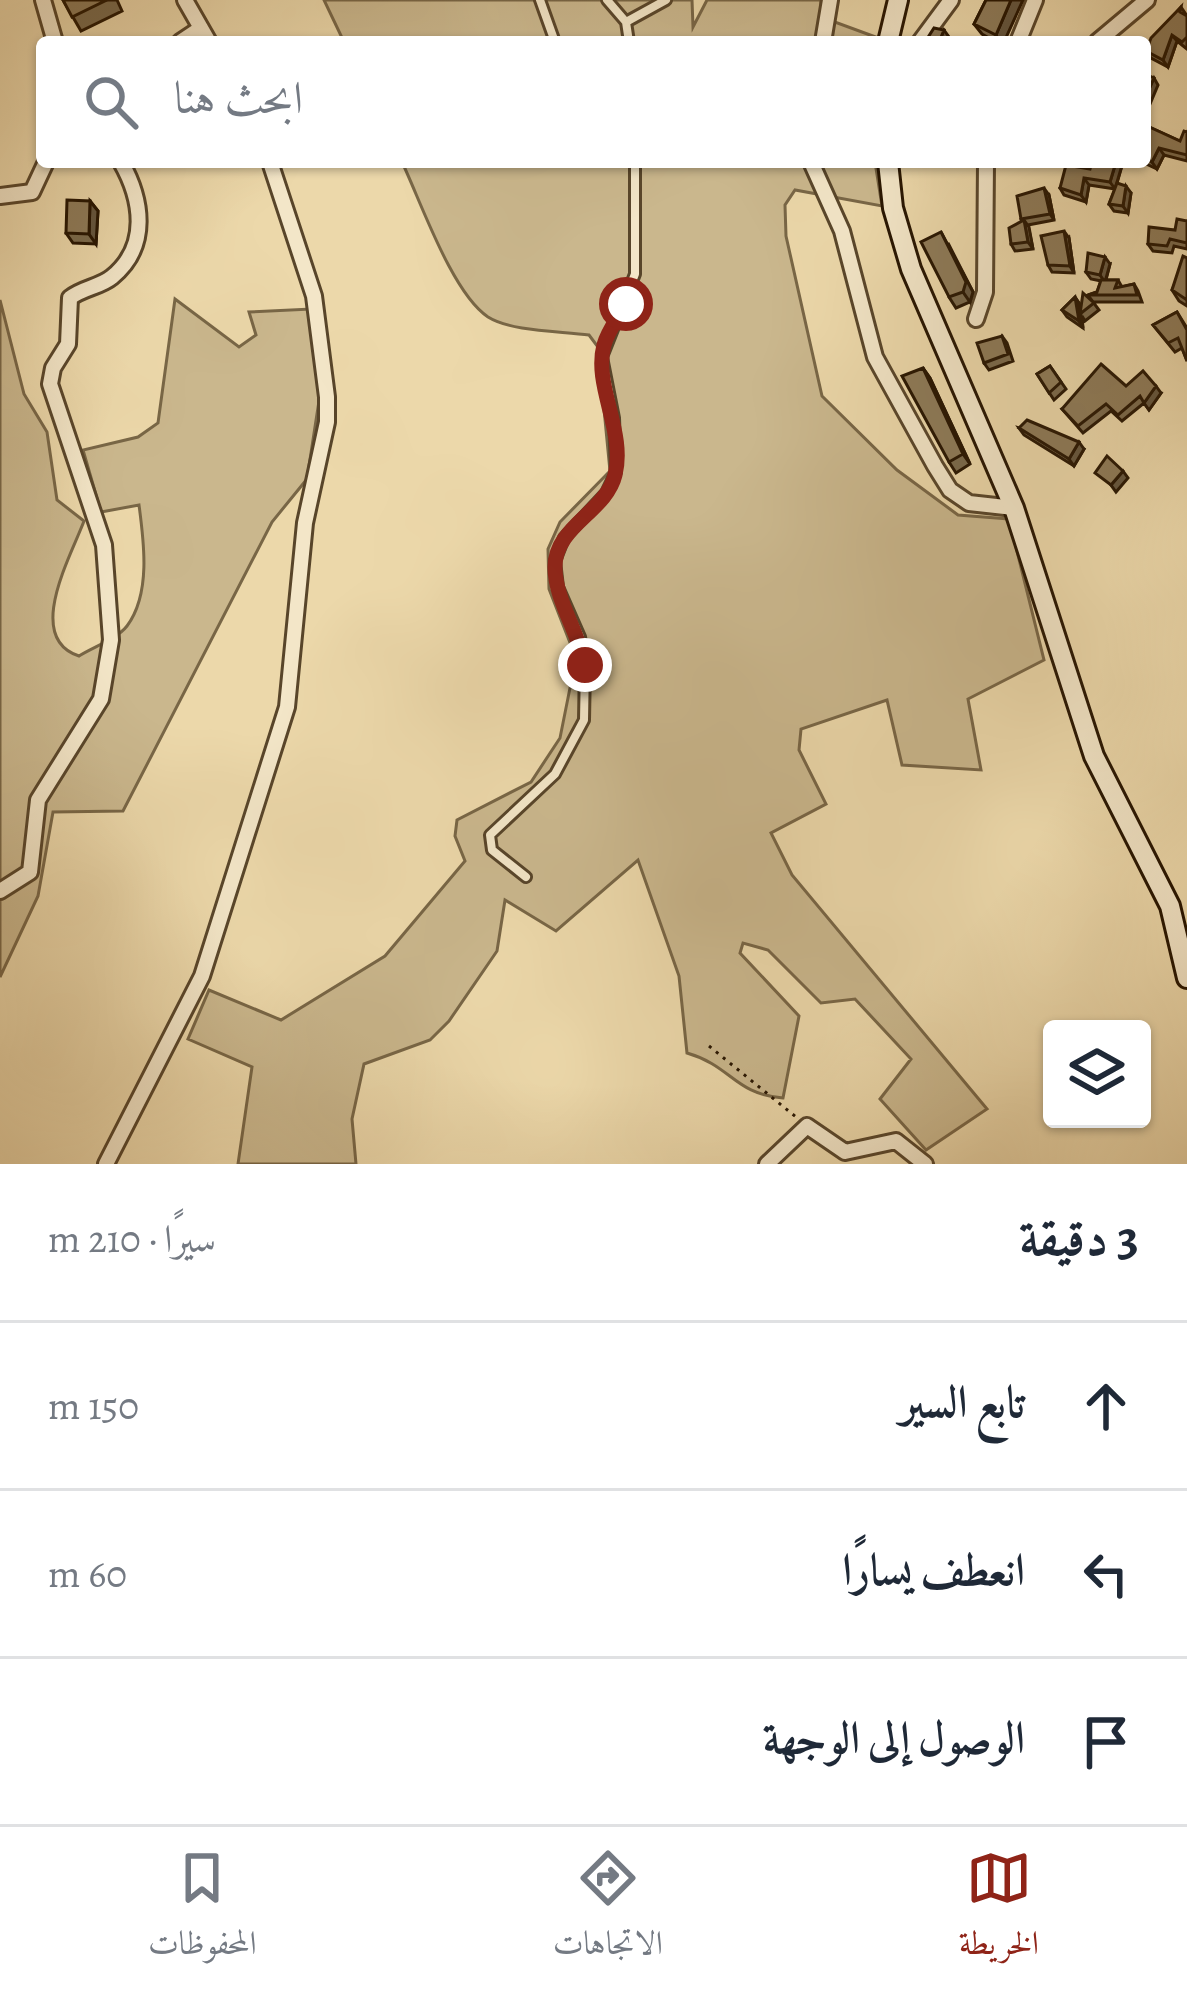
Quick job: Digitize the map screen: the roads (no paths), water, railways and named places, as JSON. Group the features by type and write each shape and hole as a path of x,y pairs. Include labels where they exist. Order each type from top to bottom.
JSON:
{"street":[{"path":"44,0 53,36"},
{"path":"185,0 205,35"},
{"path":"825,36 830,0"},
{"path":"889,36 898,0"},
{"path":"924,36 951,0"},
{"path":"1020,36 1035,0"},
{"path":"1104,36 1148,0"},
{"path":"0,196 32,192 43,168"},
{"path":"0,891 30,872 38,800 71,740 97,708 109,667 104,545 50,384 53,368 68,344 70,298 110,279 132,250 141,213 123,168"},
{"path":"106,1164 202,976 286,706 305,523 327,422 327,397 314,296 272,168"},
{"path":"814,168 842,231 875,357 935,466 950,490 969,503 1014,508"},
{"path":"889,168 893,208 911,269 1014,508 1094,756 1170,905 1187,978"},
{"path":"976,320 985,292 986,168"},
{"path":"767,1164 807,1126 845,1152 896,1141 925,1164"}],"lane":[{"path":"540,0 553,36"},
{"path":"607,0 626,22 628,36"},
{"path":"626,22 666,0"},
{"path":"526,877 497,856 490,835 555,774 584,720 585,665 558,586 555,561 564,538 606,493 616,472 614,418 602,357 635,274 635,168"}]}
